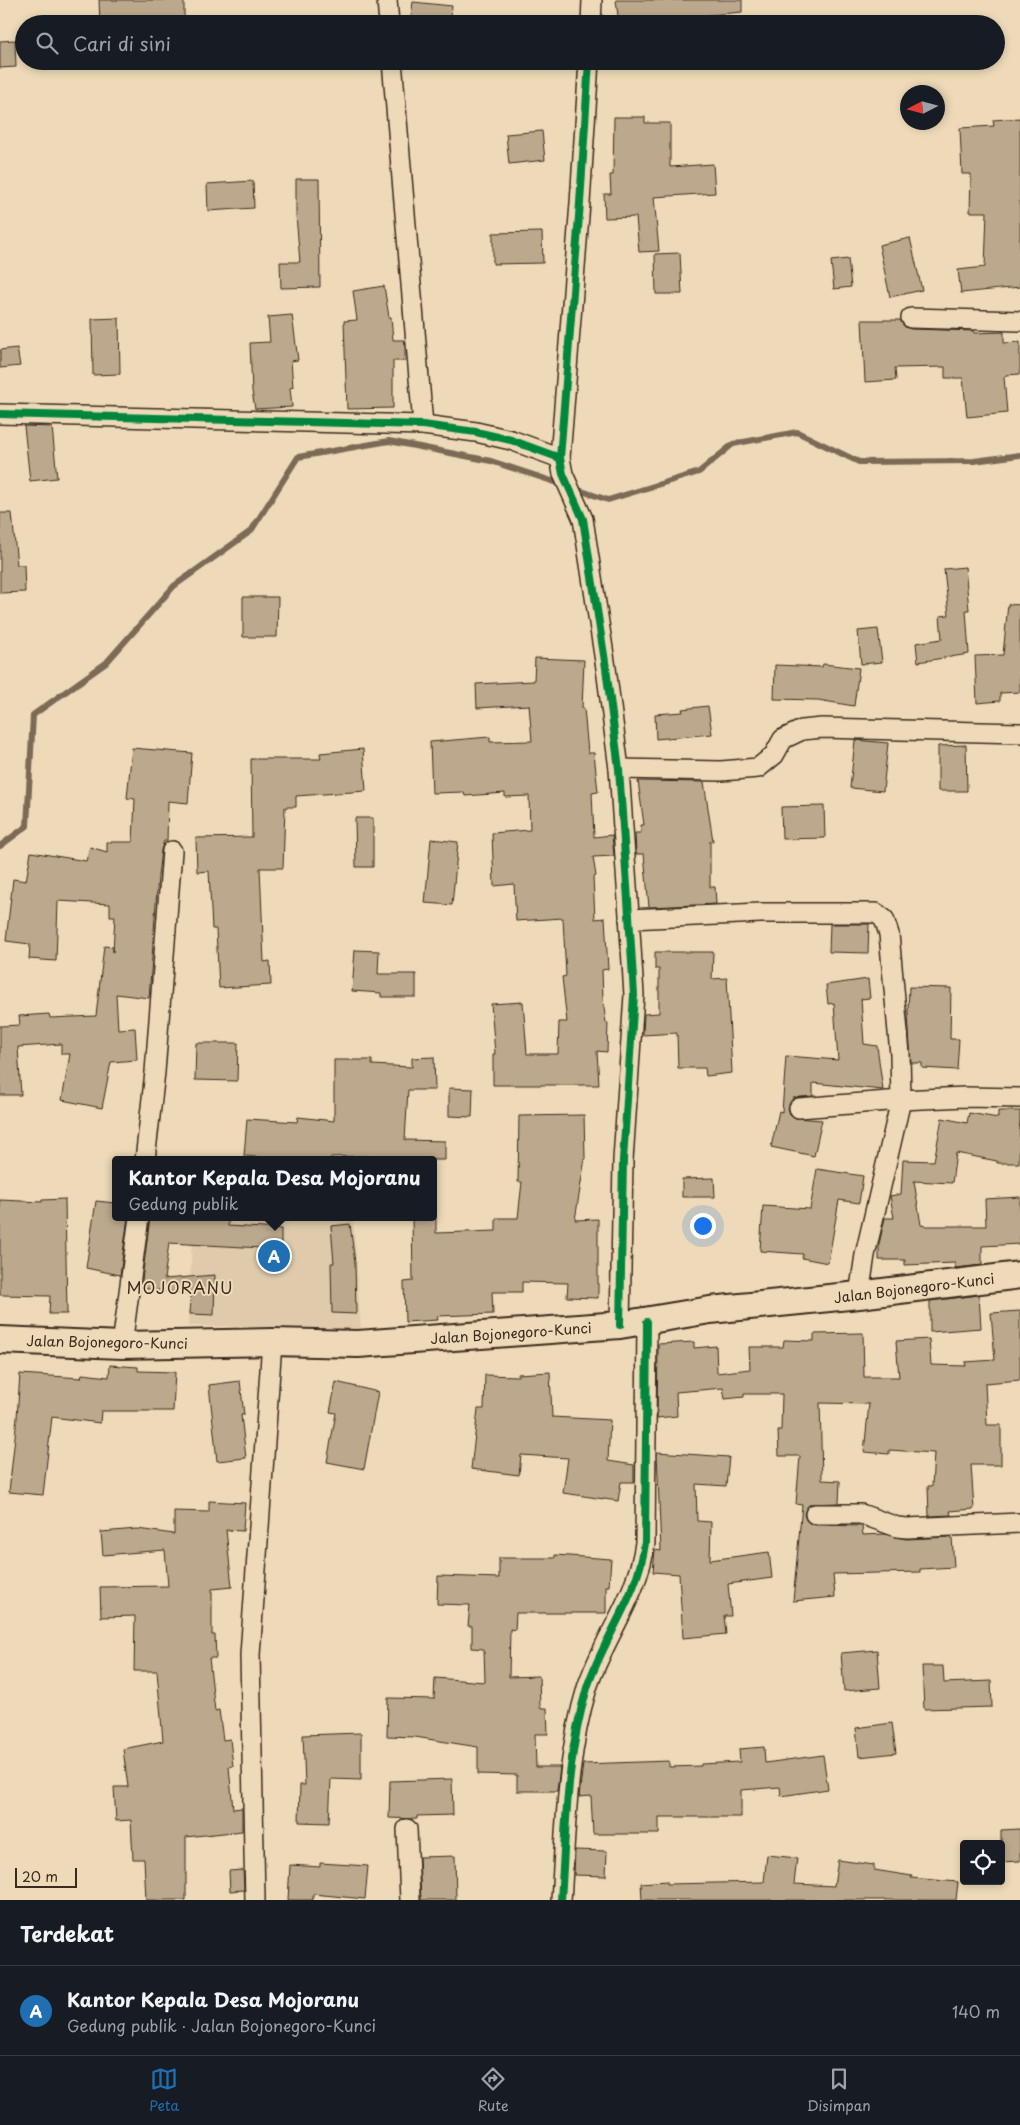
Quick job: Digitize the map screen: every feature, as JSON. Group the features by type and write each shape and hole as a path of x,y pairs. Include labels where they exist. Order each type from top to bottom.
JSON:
{"main road":[{"name":"Jalan Bojonegoro-Kunci","path":"0,1340 122,1345 272,1342 358,1344 620,1325 710,1310 859,1295 1020,1275"}],"street":[{"path":"387,0 388,15"},
{"path":"591,15 592,0"},
{"path":"393,70 423,425"},
{"path":"588,70 562,466 582,519 606,668 619,769 630,919 634,995 623,1160 620,1325"},
{"path":"911,318 1020,321"},
{"path":"0,414 423,425 476,432 511,440 562,466"},
{"path":"619,769 721,771 758,768 774,755 783,739 802,730 822,728 1020,733"},
{"path":"145,1156 155,1072 172,851"},
{"path":"630,919 761,912 876,913 884,919 889,934 900,1054 901,1100 865,1255 859,1295"},
{"path":"799,1108 965,1097 1020,1098"},
{"path":"122,1345 138,1221"},
{"path":"561,1900 571,1758 587,1687 598,1660 626,1605 643,1556 647,1322"},
{"path":"255,1900 250,1654 272,1342"},
{"path":"815,1514 861,1514 907,1528 1020,1523"},
{"path":"407,1830 410,1900"}],"shaded area":[{"path":"193,1221 353,1221 361,1329 188,1326"}],"building":[{"path":"99,0 184,0 184,15 100,15"},
{"path":"616,0 742,0 742,12 710,15 618,15"},
{"path":"413,2 452,6 451,15 411,15"},
{"path":"15,40 15,67 0,68 0,41"},
{"path":"614,117 645,117 645,123 670,123 670,167 713,164 715,193 654,197 659,251 639,252 636,217 605,218 604,194 611,194 610,175 613,175"},
{"path":"1020,118 1020,287 961,293 958,270 985,267 987,212 970,212 971,174 962,174 960,128 994,126 993,120"},
{"path":"542,131 545,160 509,164 506,134"},
{"path":"296,179 319,179 320,287 281,288 280,262 300,262 296,215"},
{"path":"253,181 254,208 208,211 207,184"},
{"path":"542,232 543,263 493,264 493,233"},
{"path":"910,238 922,290 890,297 879,245"},
{"path":"680,253 682,294 656,294 655,254"},
{"path":"848,259 851,287 834,289 831,261"},
{"path":"384,286 389,317 391,317 393,340 404,340 405,346 405,361 393,361 393,408 347,409 344,321 357,320 353,291"},
{"path":"292,315 298,360 291,361 293,387 290,388 292,407 255,409 252,391 250,343 270,342 268,317"},
{"path":"119,318 120,374 93,375 92,319"},
{"path":"862,320 900,320 905,327 911,329 974,331 974,333 1004,332 1004,343 1020,342 1020,374 1006,375 1004,377 1007,413 967,417 963,378 945,378 945,367 895,368 896,380 865,382"},
{"path":"17,348 20,366 0,368 0,350"},
{"path":"24,426 52,427 57,478 30,481"},
{"path":"0,513 12,513 17,565 24,565 25,592 0,593"},
{"path":"965,567 969,610 966,610 969,654 918,662 916,643 942,639 940,616 949,615 944,569"},
{"path":"243,597 278,597 277,637 243,637"},
{"path":"1008,604 1020,605 1020,692 1000,693 1000,701 977,703 975,656 1003,655"},
{"path":"878,629 882,662 861,664 858,631"},
{"path":"535,658 584,660 582,708 584,708 588,753 594,753 598,792 592,793 594,837 612,835 614,856 593,857 596,876 593,877 595,919 605,918 608,969 602,970 603,999 606,1023 608,1023 607,1052 597,1051 599,1085 493,1085 493,1054 495,1054 491,1004 523,1002 527,1054 558,1054 559,1022 567,1022 562,977 566,976 563,918 516,921 514,884 494,886 492,833 530,830 529,796 505,797 505,793 465,796 464,792 432,793 430,742 490,737 490,742 532,741 529,705 477,708 476,684 534,681"},
{"path":"823,664 859,668 854,706 818,700 774,699 775,665 822,667"},
{"path":"708,706 712,734 656,739 655,714 683,712 682,709"},
{"path":"855,740 888,743 883,791 850,788"},
{"path":"966,745 967,791 938,791 938,746"},
{"path":"132,748 192,753 188,803 168,801 167,841 164,841 161,850 158,876 149,998 116,994 118,1029 135,1028 137,1060 111,1062 102,1108 62,1100 70,1054 61,1054 61,1044 18,1047 21,1095 0,1095 0,1026 20,1025 19,1016 49,1014 50,1018 96,1016 104,946 113,947 113,952 115,916 110,916 110,904 58,901 56,961 29,959 30,944 6,941 13,879 26,881 31,852 86,861 90,847 107,852 107,842 133,842 135,799 127,798"},
{"path":"363,749 366,791 296,796 296,807 285,807 283,868 260,868 264,962 270,961 271,985 219,988 216,929 212,929 209,871 197,872 196,838 252,837 251,759 321,759 320,753"},
{"path":"638,781 704,782 713,841 710,841 710,887 715,887 716,904 649,907 644,854 636,854 635,833 641,833 640,825 644,825"},
{"path":"824,806 825,838 782,839 781,807"},
{"path":"355,818 373,818 373,867 356,867"},
{"path":"431,839 458,842 452,905 425,903"},
{"path":"830,924 869,924 868,953 829,952"},
{"path":"355,950 379,951 378,974 416,974 416,997 381,997 381,993 352,991"},
{"path":"655,952 713,952 712,979 727,978 732,1073 706,1076 705,1068 678,1068 677,1033 643,1035 644,1014 659,1013 659,969 655,969"},
{"path":"868,979 870,998 861,999 864,1044 877,1046 883,1090 813,1083 813,1096 793,1098 788,1108 790,1114 795,1118 822,1120 814,1156 771,1147 779,1111 782,1112 786,1056 838,1060 834,1003 828,1004 826,985"},
{"path":"909,987 951,988 950,1039 959,1039 957,1070 922,1068 922,1063 911,1063 908,1013"},
{"path":"196,1043 238,1043 237,1081 195,1080"},
{"path":"434,1057 435,1090 408,1090 405,1140 445,1141 445,1160 437,1160 437,1156 244,1156 247,1119 297,1122 298,1117 334,1121 334,1060 372,1060 372,1065 412,1067 412,1058"},
{"path":"449,1088 473,1089 472,1117 449,1116"},
{"path":"998,1111 1020,1111 1019,1163 997,1163 997,1161 956,1153 952,1183 914,1181 921,1225 986,1226 985,1199 1020,1197 1020,1244 982,1246 982,1265 955,1268 955,1263 905,1265 905,1260 879,1260 879,1244 885,1218 894,1218 890,1196 901,1194 903,1160 934,1161 942,1118 967,1123 969,1113 998,1118"},
{"path":"584,1115 585,1158 575,1220 598,1219 598,1298 567,1297 568,1283 522,1282 522,1292 492,1292 493,1314 437,1316 438,1320 405,1322 404,1282 413,1281 412,1221 436,1221 436,1233 496,1231 496,1218 518,1218 522,1182 518,1182 519,1116"},
{"path":"817,1169 863,1176 859,1203 839,1200 828,1263 802,1258 803,1254 760,1251 763,1206 810,1209"},
{"path":"714,1178 715,1197 682,1197 682,1179"},
{"path":"65,1199 67,1314 49,1314 50,1296 0,1295 0,1200 42,1202 42,1200"},
{"path":"96,1201 112,1203 112,1221 127,1221 120,1275 86,1268"},
{"path":"149,1221 228,1221 228,1226 281,1229 281,1249 169,1243 164,1279 215,1275 214,1315 190,1314 191,1294 141,1288"},
{"path":"350,1224 355,1263 356,1314 332,1313 331,1263 334,1263 331,1226"},
{"path":"979,1295 981,1328 930,1332 930,1301"},
{"path":"1020,1311 1020,1380 985,1383 987,1425 1001,1425 1001,1465 971,1465 974,1509 950,1511 951,1515 929,1516 928,1486 932,1486 934,1453 889,1450 889,1454 864,1452 869,1404 820,1403 822,1480 840,1481 839,1503 810,1504 804,1514 806,1520 815,1525 862,1526 863,1535 885,1534 906,1539 952,1537 954,1567 920,1569 920,1572 833,1574 835,1597 793,1601 802,1505 796,1504 800,1456 779,1456 778,1430 781,1430 782,1394 744,1394 744,1397 725,1399 723,1388 676,1392 677,1416 657,1418 658,1344 694,1342 694,1348 716,1346 717,1373 750,1369 749,1347 783,1347 784,1340 814,1341 814,1334 863,1333 864,1377 899,1377 896,1341 929,1339 931,1365 966,1366 965,1362 995,1360 991,1313"},
{"path":"110,1365 138,1367 138,1371 175,1372 173,1411 101,1411 100,1423 52,1417 43,1495 9,1492 20,1374 81,1378 82,1374 109,1377"},
{"path":"550,1372 552,1417 610,1420 608,1461 634,1465 634,1482 621,1482 618,1501 563,1493 568,1458 521,1455 519,1475 471,1469 478,1409 484,1409 485,1375 518,1376 518,1374"},
{"path":"240,1381 244,1415 241,1415 246,1458 217,1461 209,1385"},
{"path":"336,1382 378,1392 364,1469 327,1462 336,1413 330,1412"},
{"path":"657,1452 729,1457 726,1486 696,1484 697,1521 711,1522 710,1560 769,1552 772,1578 728,1584 731,1616 724,1616 726,1634 683,1638 679,1574 653,1572 655,1550 661,1551"},
{"path":"209,1501 245,1503 243,1531 226,1530 232,1587 212,1589 212,1635 215,1635 216,1658 209,1658 215,1711 219,1710 223,1740 230,1739 233,1766 229,1767 233,1809 242,1808 242,1831 186,1837 186,1900 146,1900 144,1859 133,1859 131,1820 116,1821 114,1787 128,1787 123,1749 163,1741 157,1671 134,1671 135,1616 101,1617 100,1587 168,1586 165,1550 103,1555 101,1532 137,1529 174,1534 174,1511 209,1512"},
{"path":"555,1555 611,1559 609,1586 606,1586 606,1613 516,1613 515,1630 510,1629 509,1677 539,1676 540,1708 547,1708 548,1734 535,1734 536,1767 560,1767 557,1791 517,1791 517,1775 478,1774 478,1747 415,1737 387,1736 388,1698 434,1699 435,1678 485,1682 484,1649 472,1648 472,1626 468,1626 470,1605 437,1604 438,1576 499,1578 499,1558 555,1558"},
{"path":"877,1650 880,1688 844,1691 841,1653"},
{"path":"922,1666 943,1666 944,1683 991,1681 992,1707 924,1709"},
{"path":"892,1723 896,1753 859,1757 856,1728"},
{"path":"361,1733 361,1780 331,1779 329,1823 299,1822 300,1785 305,1785 303,1735"},
{"path":"764,1747 765,1763 823,1755 828,1789 781,1796 780,1787 741,1790 741,1817 659,1817 659,1834 593,1834 591,1796 579,1797 583,1764 669,1761 669,1767 701,1766 701,1764 740,1762 739,1749"},
{"path":"452,1779 453,1815 417,1816 417,1819 389,1818 390,1781"},
{"path":"1020,1829 1020,1861 1005,1862 1005,1840 1001,1840 1001,1830"},
{"path":"575,1850 607,1851 606,1876 574,1875"},
{"path":"767,1855 797,1858 794,1884 834,1886 838,1860 874,1865 874,1870 912,1876 911,1878 958,1882 956,1900 642,1900 641,1883 667,1881 667,1884 764,1882"},
{"path":"455,1856 456,1900 421,1900 419,1857"},
{"path":"320,1863 368,1866 365,1899 313,1894 313,1900 288,1900 290,1865 320,1867"},
{"path":"243,1870 244,1890 230,1891 229,1871"}],"waterway":[{"path":"573,488 608,500 699,472 733,444 797,432 859,462 974,461 1020,455"},
{"path":"0,846 27,826 33,715 106,663 174,586 251,531 298,457 389,441 491,461 564,485"}],"cycle path":[{"path":"588,70 560,458 563,474 583,519 606,668 619,769 634,995 623,1160 620,1325"},
{"path":"0,414 423,425 476,432 511,440 560,458"},
{"path":"561,1900 568,1793 580,1714 594,1670 635,1581 645,1543 647,1322"}],"place":[{"name":"Kantor Kepala Desa Mojoranu","path":"274,1256"}],"district":[{"name":"MOJORANU","path":"180,1287"}]}
